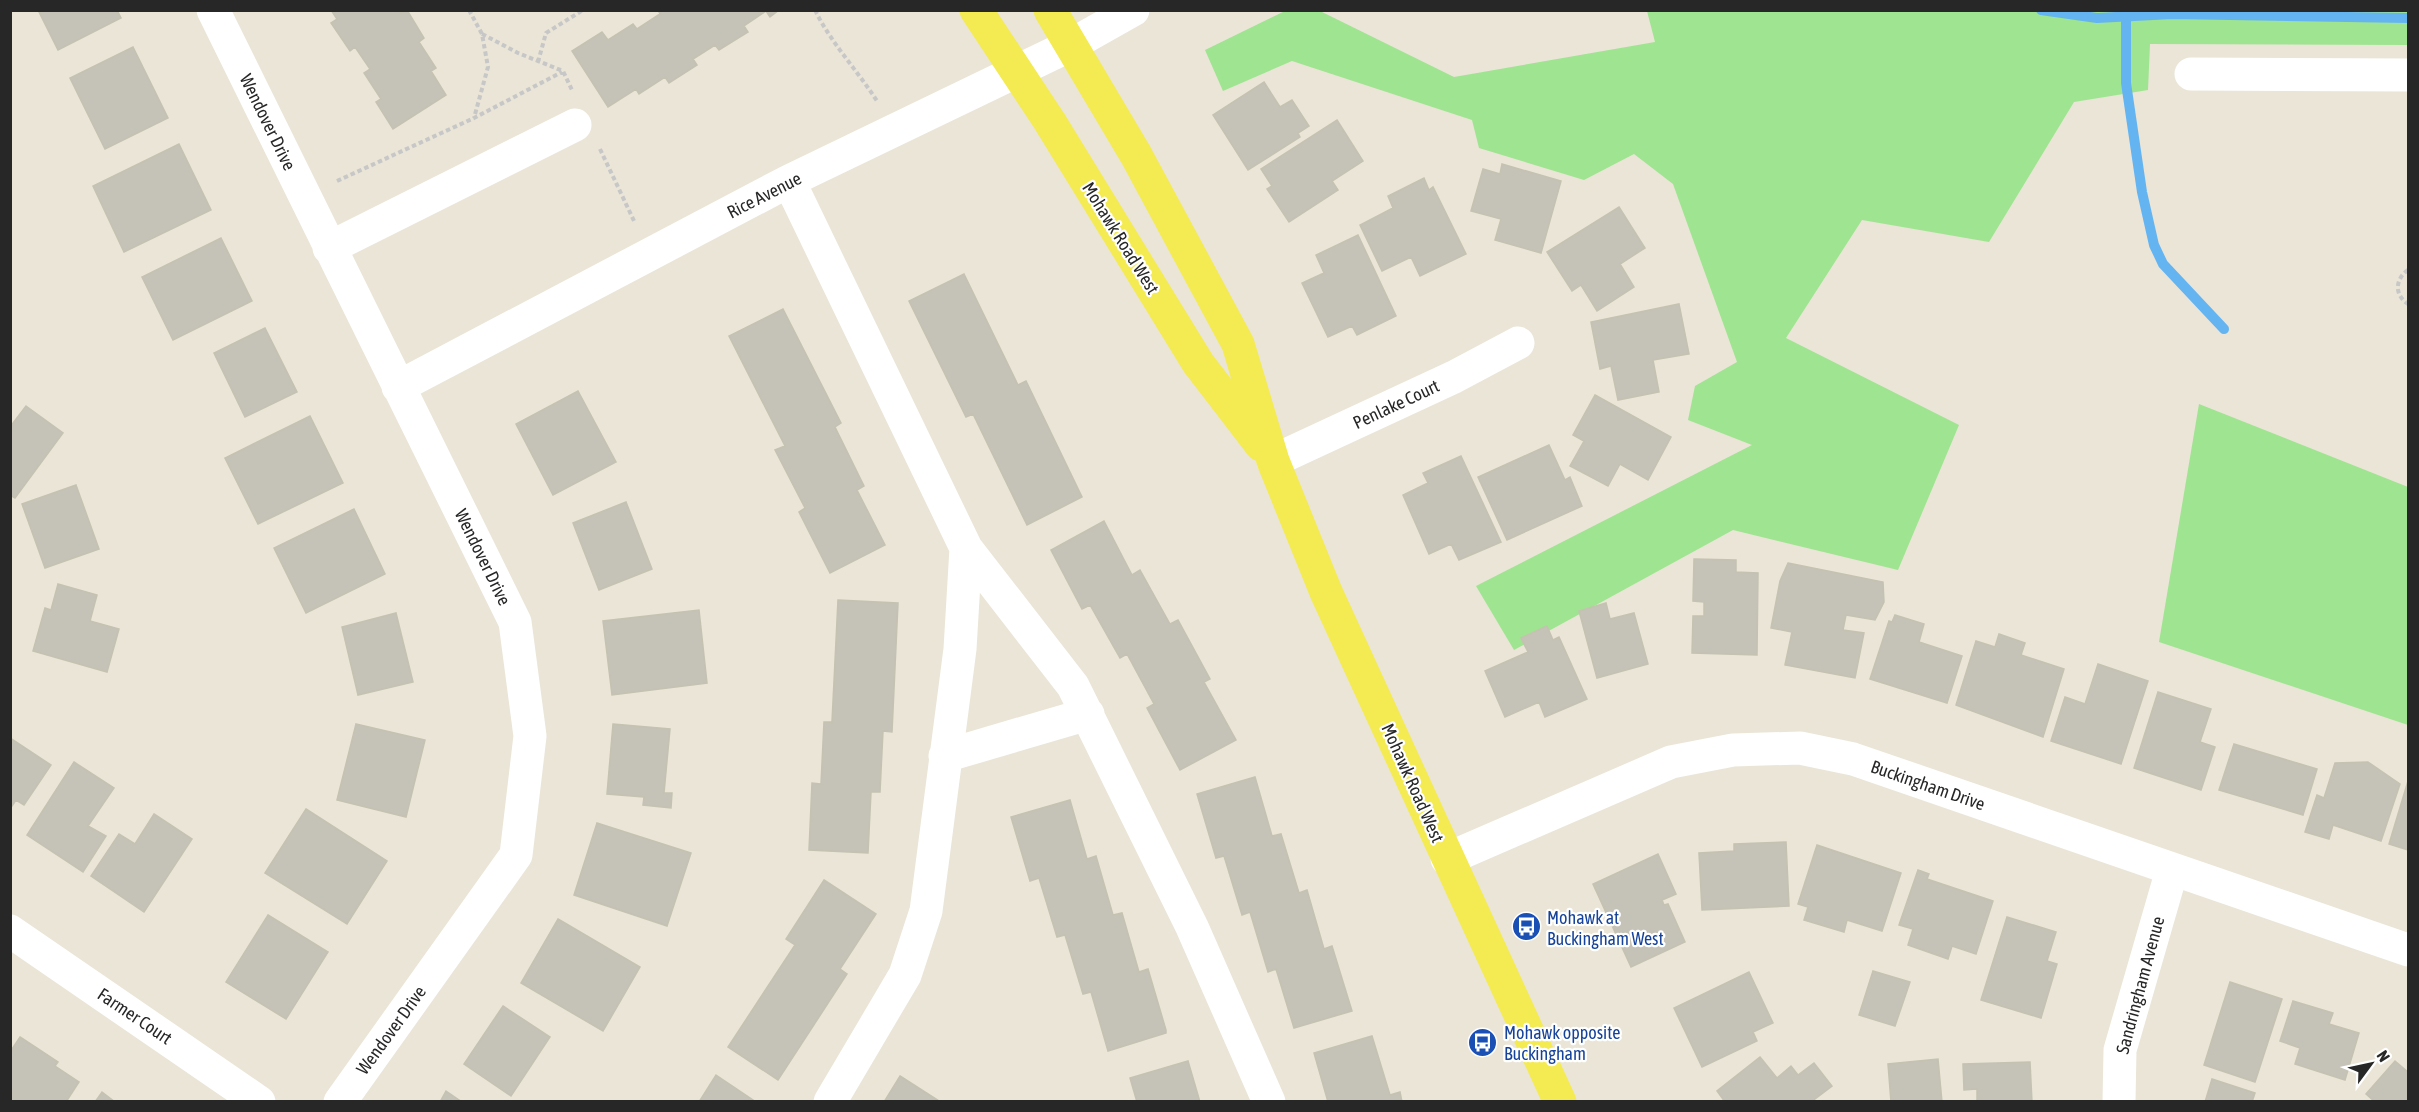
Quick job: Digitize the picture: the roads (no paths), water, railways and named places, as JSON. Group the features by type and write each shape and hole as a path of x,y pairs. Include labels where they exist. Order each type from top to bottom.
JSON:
{"main road":[{"name":"Mohawk Road West","path":"976,10 1050,122 1198,363 1273,461"},
{"name":"Mohawk Road West","path":"1050,10 1136,155 1238,344 1273,461 1326,592 1560,1101"}],"street":[{"name":"Wendover Drive","path":"213,10 515,622 530,736 516,855 340,1101"},
{"name":"Rice Avenue","path":"398,387 789,181 1016,73 1133,10"},
{"path":"2191,74 2409,75"},
{"path":"329,248 575,125"},
{"path":"789,181 966,548 1073,686 1088,714 1192,927 1269,1101"},
{"name":"Penlake Court","path":"1273,461 1454,377 1518,344"},
{"path":"830,1101 905,975 926,911 960,649 966,548"},
{"path":"945,756 1088,714"},
{"name":"Buckingham Drive","path":"1447,859 1671,762 1733,750 1800,748 1852,759 2409,950"},
{"name":"Sandringham Avenue","path":"2119,1101 2120,1050 2172,870"},
{"name":"Farmer Court","path":"10,931 260,1101"}],"waterway":[{"path":"2041,10 2097,18 2172,14 2408,18"},
{"path":"2126,16 2126,83 2142,192 2154,245 2163,264 2224,329"}],"place":[{"name":"Mohawk at Buckingham West","path":"1526,927"},
{"name":"Mohawk opposite Buckingham","path":"1483,1042"}]}
